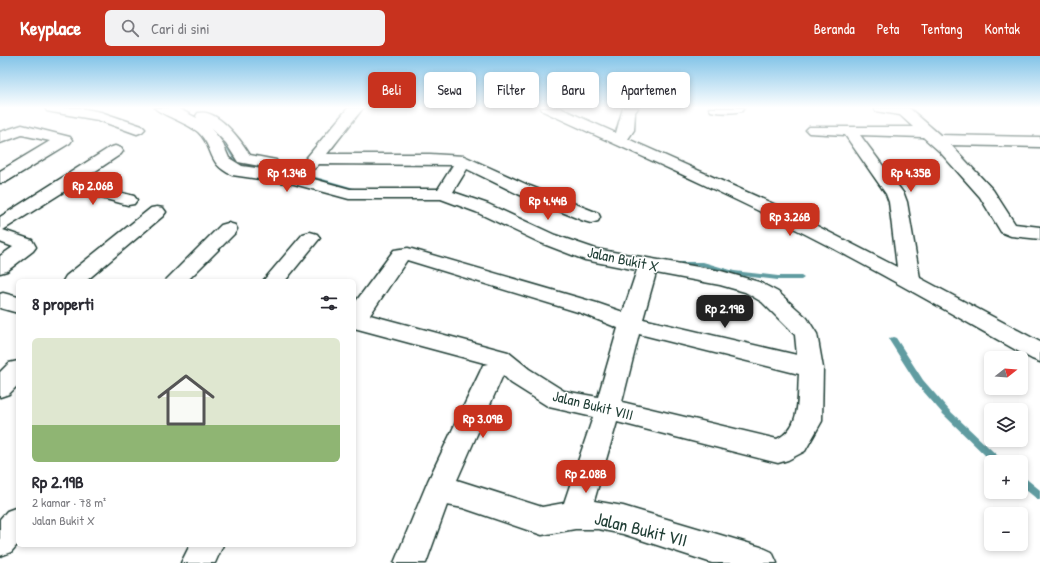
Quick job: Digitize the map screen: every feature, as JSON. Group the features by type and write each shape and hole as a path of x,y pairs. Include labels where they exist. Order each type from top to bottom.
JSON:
{"street":[{"path":"0,138 13,132"},
{"path":"0,178 64,140 29,132"},
{"path":"205,132 216,145 220,162 229,168 255,174 304,170 377,160 430,159 464,161 524,190 591,217"},
{"path":"225,132 244,159 304,170 349,194 376,195 447,188 464,161"},
{"path":"304,170 336,132"},
{"path":"603,132 757,203 910,282 1040,353"},
{"path":"619,140 624,135 625,132"},
{"path":"844,132 1040,142"},
{"path":"850,132 895,194 898,202 900,224 910,282"},
{"path":"926,132 986,194 1008,228 1011,230 1040,234"},
{"path":"0,226 115,151"},
{"path":"65,183 128,200"},
{"name":"Jalan Bukit X","path":"447,188 482,208 548,238 592,255 721,278 752,287 770,297 799,324 806,334 811,368"},
{"path":"75,279 157,212"},
{"path":"177,279 228,229"},
{"path":"0,235 25,244 26,247 0,266"},
{"path":"275,279 310,238"},
{"path":"356,319 401,255 408,254 589,308 630,324 811,368"},
{"path":"575,515 608,409 630,324 648,266"},
{"name":"Jalan Bukit VIII","path":"356,320 500,358 520,376 558,400 608,409 778,451 795,443 809,421 811,368"},
{"path":"0,387 16,372"},
{"path":"410,563 436,495 492,372"},
{"name":"Jalan Bukit VII","path":"436,495 463,494 542,521 575,515 598,515 623,520 761,563"},
{"path":"0,541 16,523"},
{"path":"197,563 207,547"}],"waterway":[{"path":"216,132 227,145 240,166 291,172 359,191"},
{"path":"672,264 703,264 734,273 778,278 801,278"},
{"path":"893,340 920,382 946,412 991,455"},
{"path":"1028,486 1040,496"}]}
